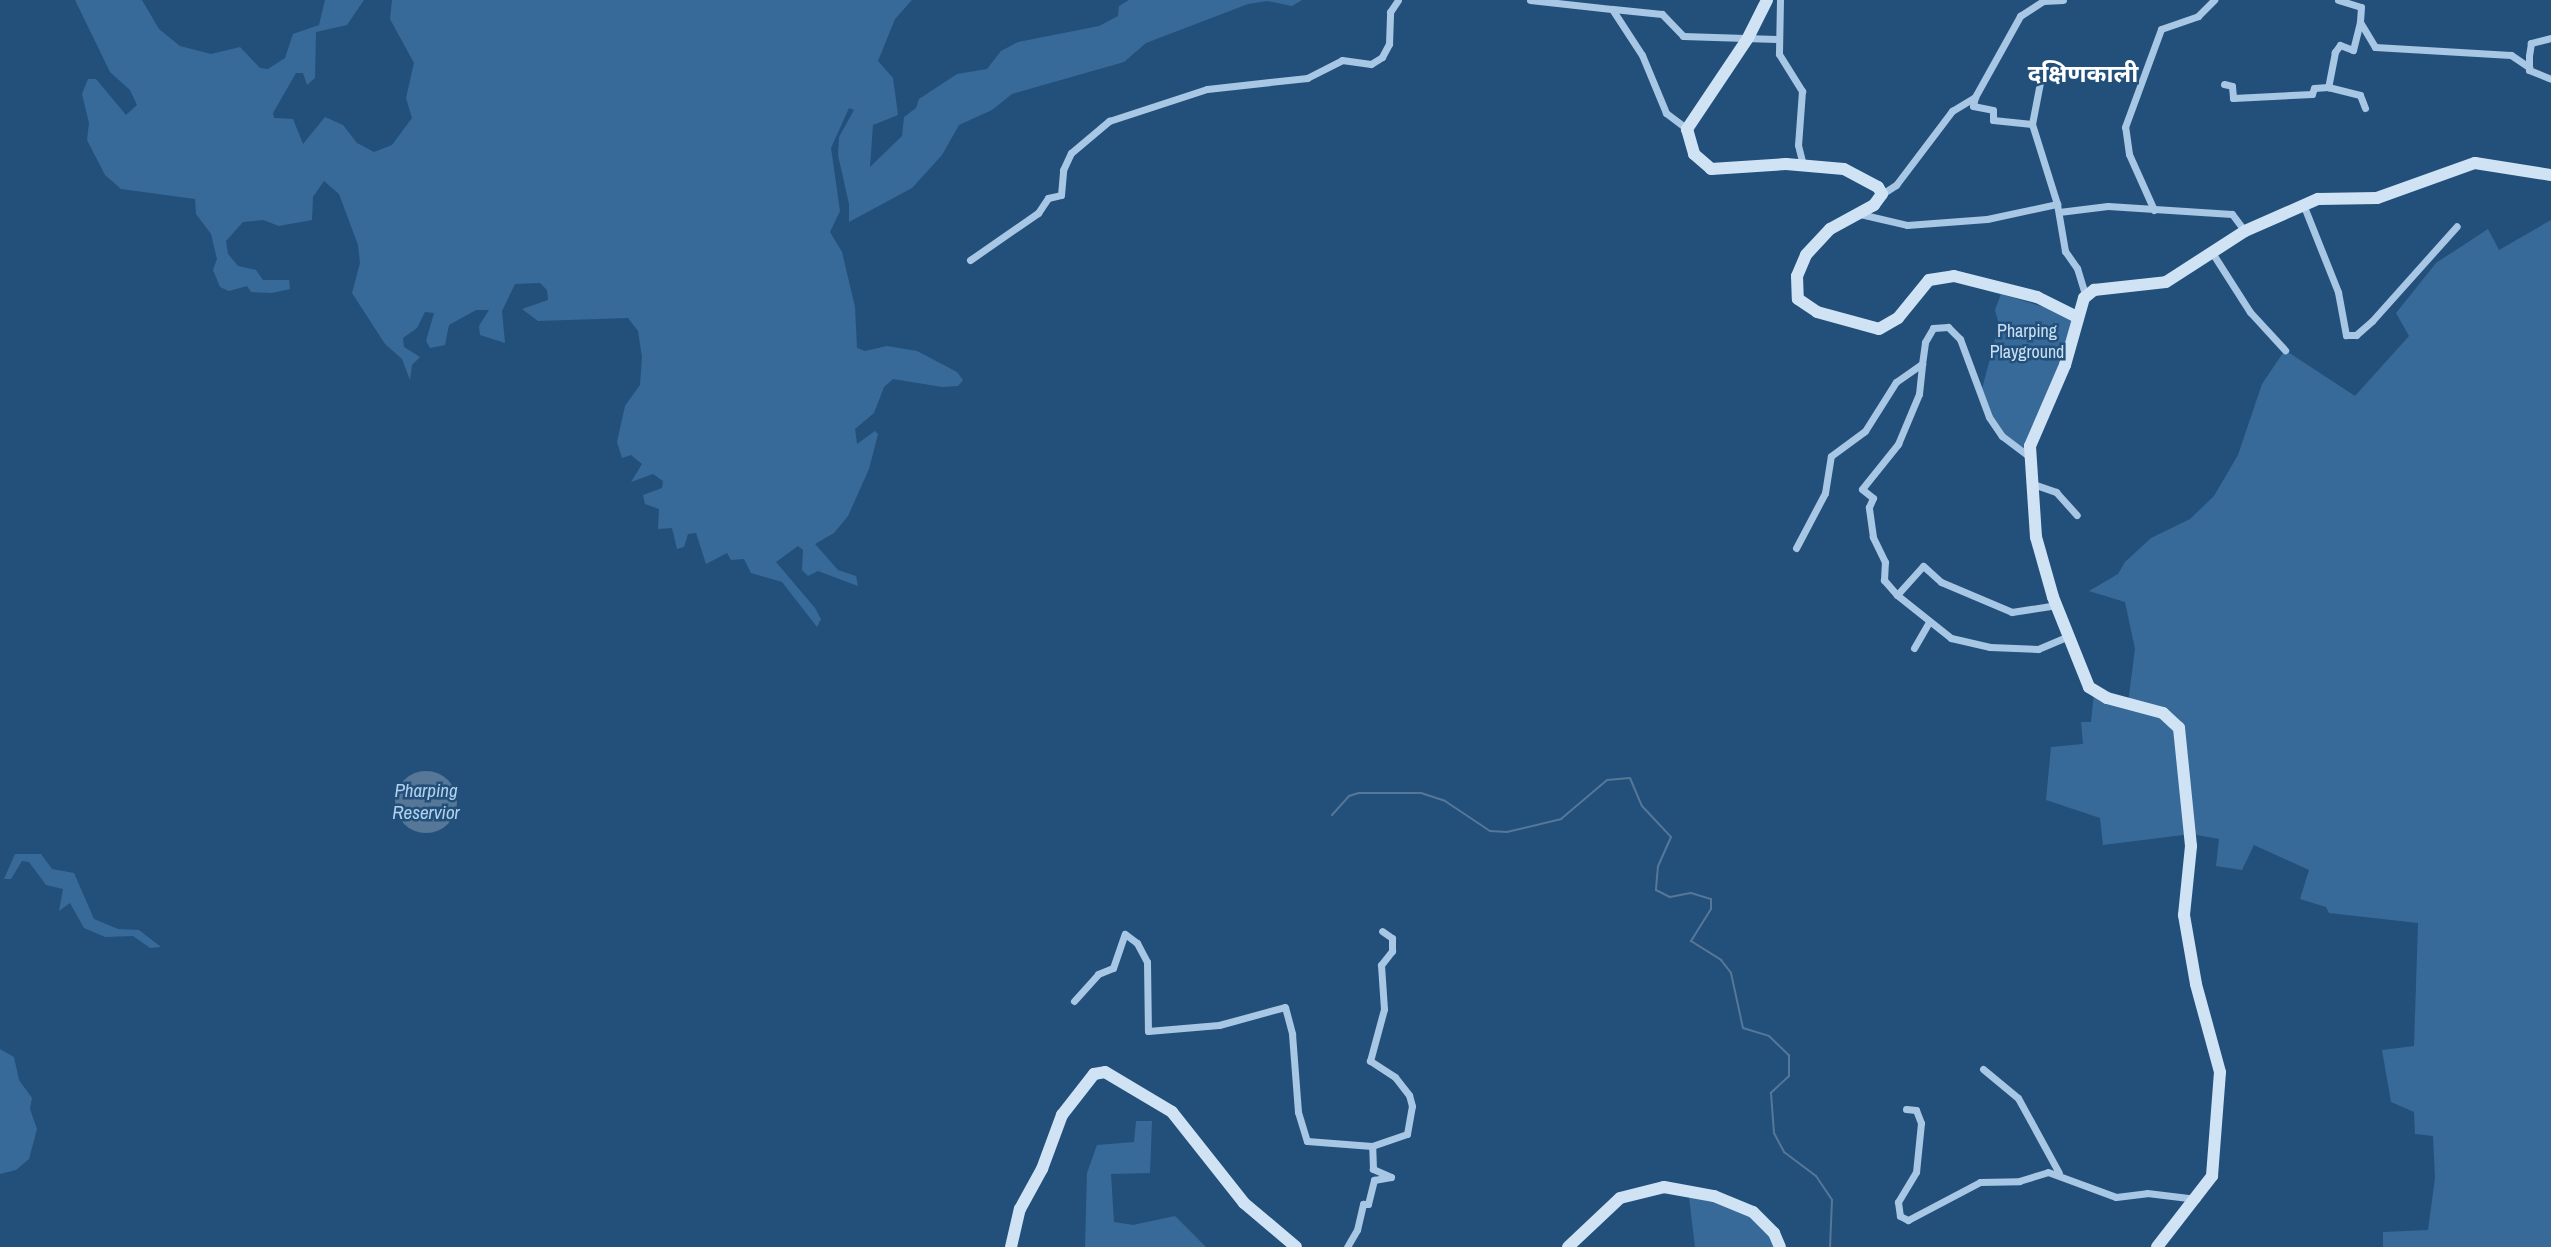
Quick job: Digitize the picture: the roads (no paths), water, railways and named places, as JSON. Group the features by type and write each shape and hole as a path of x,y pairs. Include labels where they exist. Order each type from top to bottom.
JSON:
{"main road":[{"path":"1766,0 1748,38 1687,129 1694,154 1711,169 1802,165 1844,169 1878,187 1882,194 1860,214 1830,229 1806,255 1796,288 1798,299 1817,312 1878,329 1890,325 1928,279 1940,275 2037,297 2077,317"},
{"path":"2157,1247 2198,1199 2214,1169 2220,1078 2196,984 2184,915 2191,846 2181,736 2177,723 2163,713 2094,693 2057,605 2041,558 2029,483 2029,456 2065,365 2085,295 2094,290 2166,282 2245,231 2303,204 2377,198 2444,178 2462,165 2551,174"},
{"path":"1011,1247 1020,1209 1042,1169 1062,1115 1094,1074 1105,1072 1172,1112 1244,1203 1296,1247"},
{"path":"1568,1247 1620,1198 1664,1187 1688,1189 1753,1212 1774,1233 1780,1247"}],"street":[{"path":"970,260 1038,213 1048,198 1061,195 1063,170 1071,153 1109,121 1207,89 1307,78 1342,60 1371,64 1382,57 1389,44 1390,12 1398,0"},
{"path":"1530,0 1662,14 1684,37 1776,39"},
{"path":"1780,0 1776,39 1779,54 1802,91 1798,145 1802,165"},
{"path":"2032,124 1993,120 1993,110 1973,106 1975,97 2020,16 2043,1 2063,0"},
{"path":"2154,210 2125,142 2125,127 2161,29 2198,16 2214,0"},
{"path":"2328,87 2335,52 2340,46 2353,50 2360,22 2361,7 2338,0"},
{"path":"1612,9 1642,55 1666,113 1687,129"},
{"path":"2360,22 2375,47 2511,55 2551,79"},
{"path":"2529,68 2531,43 2551,38"},
{"path":"2043,67 2032,124 2058,208 2066,251 2077,268 2085,295"},
{"path":"2224,84 2232,86 2232,98 2312,94 2314,88 2328,87 2360,95 2365,107"},
{"path":"1882,194 1896,185 1952,111 1975,97"},
{"path":"2303,204 2338,292 2346,335 2356,335 2372,321 2457,226"},
{"path":"1860,214 1906,225 2108,205 2232,214 2245,231"},
{"path":"2213,254 2250,312 2285,350"},
{"path":"2029,456 2002,436 1989,417 1954,331 1948,327 1933,328 1925,342 1919,394 1898,444 1862,489 1873,498 1869,507 1873,537 1885,562 1884,580 1897,595 1951,638 1990,648 2038,649 2070,636"},
{"path":"1796,548 1825,493 1831,456 1865,430 1896,382 1922,364"},
{"path":"2029,483 2056,492 2077,515"},
{"path":"1897,595 1923,566 1941,582 2012,612 2057,605"},
{"path":"1914,648 1929,622"},
{"path":"1074,1001 1097,974 1114,968 1125,934 1137,943 1146,962 1148,1031 1219,1025 1285,1007 1292,1034 1298,1112 1307,1141 1371,1146 1407,1134 1412,1106 1409,1095 1395,1077 1370,1061 1384,1009 1381,965 1392,951 1392,938 1382,931"},
{"path":"1983,1069 2018,1098 2059,1173"},
{"path":"1906,1110 1916,1110 1921,1123 1916,1171 1898,1202 1900,1216 1908,1220 1980,1182 2019,1181 2059,1173 2116,1196 2147,1193 2198,1199"},
{"path":"1347,1247 1357,1230 1360,1210 1368,1204 1374,1180 1391,1177 1373,1169 1371,1146"}],"water":[{"name":"Pharping Reservior","path":"420,771 432,771 448,780 455,790 455,814 448,824 432,833 420,833 409,828 400,819 395,808 395,796 400,785 409,776"}],"waterway":[{"path":"1332,815 1349,796 1359,793 1421,793 1445,801 1490,831 1507,832 1561,819 1607,780 1630,778 1642,806 1671,837 1658,866 1656,890 1670,897 1691,893 1711,899 1711,909 1691,941 1721,960 1731,973 1743,1028 1769,1036 1789,1055 1789,1076 1771,1093 1774,1133 1784,1152 1816,1176 1832,1200 1830,1247"}],"district":[{"name":"दक्षि‍णकाली","path":"2083,74"}],"park label":[{"name":"Pharping Playground","path":"2027,342"}]}
